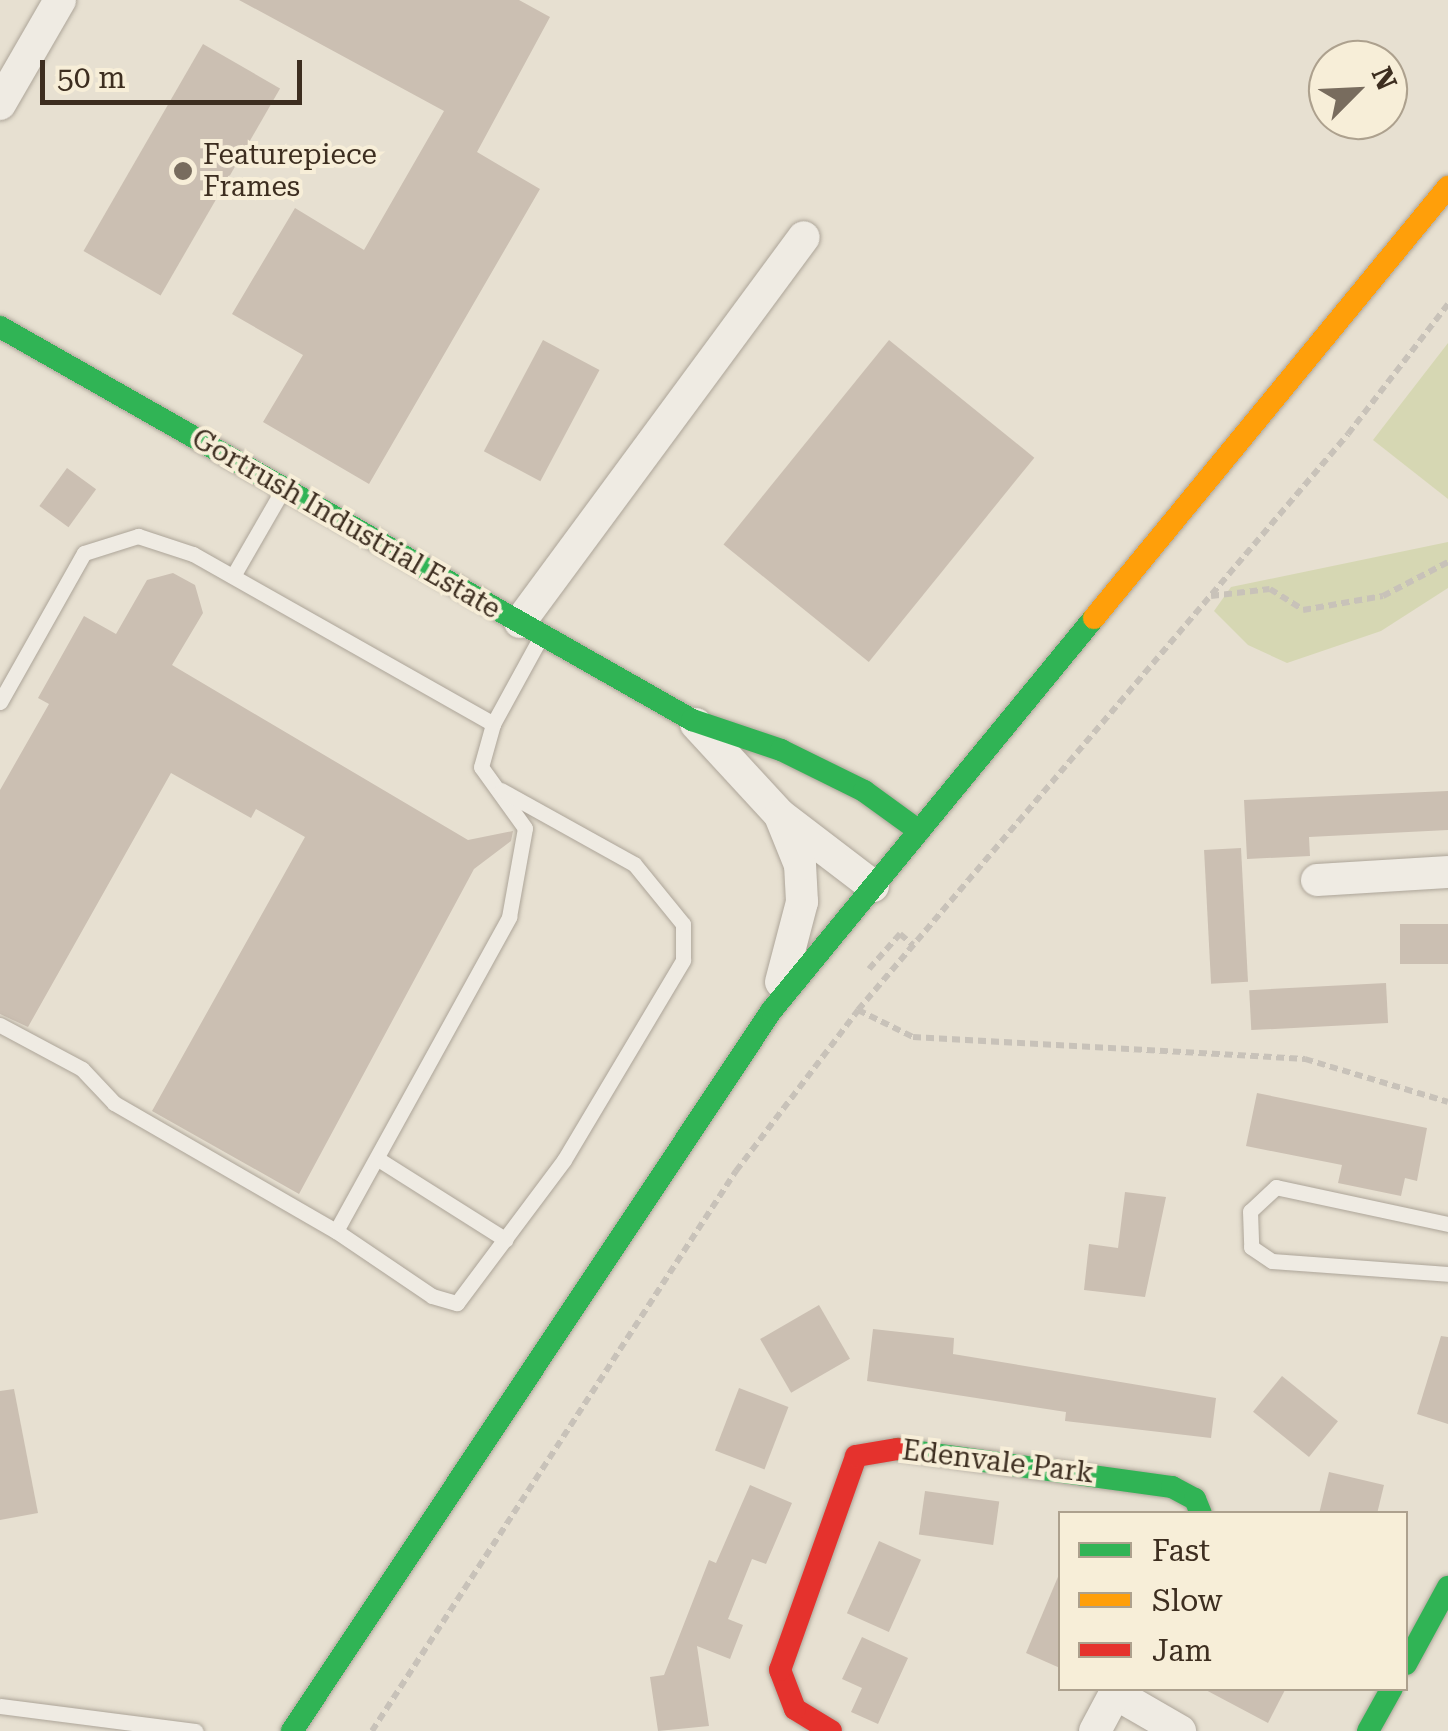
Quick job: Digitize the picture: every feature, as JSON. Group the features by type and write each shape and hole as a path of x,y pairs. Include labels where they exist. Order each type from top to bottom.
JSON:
{"main road":[{"path":"292,1731 772,1010 1448,187"},
{"name":"Gortrush Industrial Estate","path":"0,328 692,720 798,758 864,791 919,831"},
{"name":"Edenvale Park","path":"831,1731 795,1709 780,1670 856,1456 916,1446 1172,1486 1195,1499 1199,1511"},
{"path":"1408,1660 1448,1587"},
{"path":"1368,1731 1390,1691"}],"street":[{"path":"0,104 60,0"},
{"path":"531,629 804,237"},
{"name":"Gortrush Industrial Estate","path":"692,720 780,815 874,886"},
{"name":"Gortrush Industrial Estate","path":"772,1010 802,902 800,865 780,815"},
{"path":"1317,880 1448,872"},
{"path":"1096,1731 1117,1691 1180,1731"}],"lane":[{"path":"233,576 284,488"},
{"path":"0,702 84,553 138,536 233,576 493,724"},
{"path":"336,1231 509,917 525,828 481,766 493,724 531,629"},
{"path":"0,1025 82,1069 114,1102 336,1231 450,1306 506,1240 564,1160 683,960 683,924 634,864 495,787"},
{"path":"378,1159 506,1240"},
{"path":"1448,1224 1276,1187 1250,1210 1251,1246 1272,1261 1448,1274"},
{"path":"0,1706 196,1731"}],"path":[{"path":"372,1731 736,1171 858,1010 1210,596 1448,304"},
{"path":"1210,596 1270,589 1302,610 1383,596 1448,562"},
{"path":"868,970 900,934 913,945"},
{"path":"858,1010 912,1037 1305,1059 1448,1102"}],"green space":[{"path":"1448,343 1448,499 1373,440"},
{"path":"1448,542 1448,588 1381,631 1287,663 1248,645 1214,611 1231,587"}],"building":[{"path":"239,0 519,0 550,17 477,152 540,189 369,484 263,422 303,355 232,314 295,208 364,250 444,111"},
{"name":"Featurepiece Frames","path":"203,44 280,88 161,295 84,251"},
{"path":"543,340 600,370 540,481 484,451"},
{"path":"889,340 1034,458 869,662 723,544"},
{"path":"67,468 96,489 68,527 39,506"},
{"path":"173,573 195,585 203,613 172,665 468,840 513,831 511,841 474,869 299,1194 152,1111 305,837 256,809 251,818 171,773 28,1027 0,1014 0,790 49,704 38,698 84,616 116,634 147,580"},
{"path":"1448,791 1448,830 1309,837 1310,856 1247,859 1244,800"},
{"path":"1241,848 1248,982 1211,984 1204,850"},
{"path":"1400,924 1448,924 1448,964 1400,964"},
{"path":"1386,983 1388,1023 1251,1030 1249,990"},
{"path":"1257,1093 1427,1128 1417,1181 1405,1178 1401,1196 1338,1183 1342,1165 1246,1146"},
{"path":"1125,1192 1166,1197 1145,1297 1084,1290 1089,1244 1118,1248"},
{"path":"819,1305 850,1359 791,1393 760,1339"},
{"path":"873,1329 954,1338 953,1354 1216,1398 1211,1438 1065,1421 1066,1412 867,1381"},
{"path":"1441,1336 1448,1337 1448,1424 1417,1414"},
{"path":"1282,1376 1338,1421 1309,1457 1253,1412"},
{"path":"739,1388 788,1407 764,1470 715,1451"},
{"path":"14,1389 38,1513 0,1520 0,1391"},
{"path":"1329,1472 1384,1485 1378,1511 1320,1511"},
{"path":"750,1485 792,1503 766,1564 752,1559 728,1619 743,1625 730,1659 697,1646 709,1726 658,1731 650,1677 664,1675 709,1560 716,1563"},
{"path":"925,1491 999,1501 993,1545 919,1535"},
{"path":"879,1541 921,1560 889,1632 847,1613"},
{"path":"1058,1577 1058,1667 1026,1653"},
{"path":"862,1637 908,1658 878,1724 851,1712 862,1688 842,1679"},
{"path":"1208,1691 1284,1691 1268,1723"}],"traffic: fast":[{"path":"0,327 692,720 781,750 864,791 919,831"},
{"path":"292,1731 772,1010 1094,618"},
{"path":"897,1449 1172,1487 1195,1499 1200,1511"},
{"path":"1408,1660 1448,1587"},
{"path":"1368,1731 1390,1691"}],"traffic: slow":[{"path":"1094,618 1448,187"}],"traffic: jam":[{"path":"831,1731 795,1709 780,1670 856,1456 897,1449"}],"place":[{"name":"Featurepiece Frames","path":"183,171"}]}
